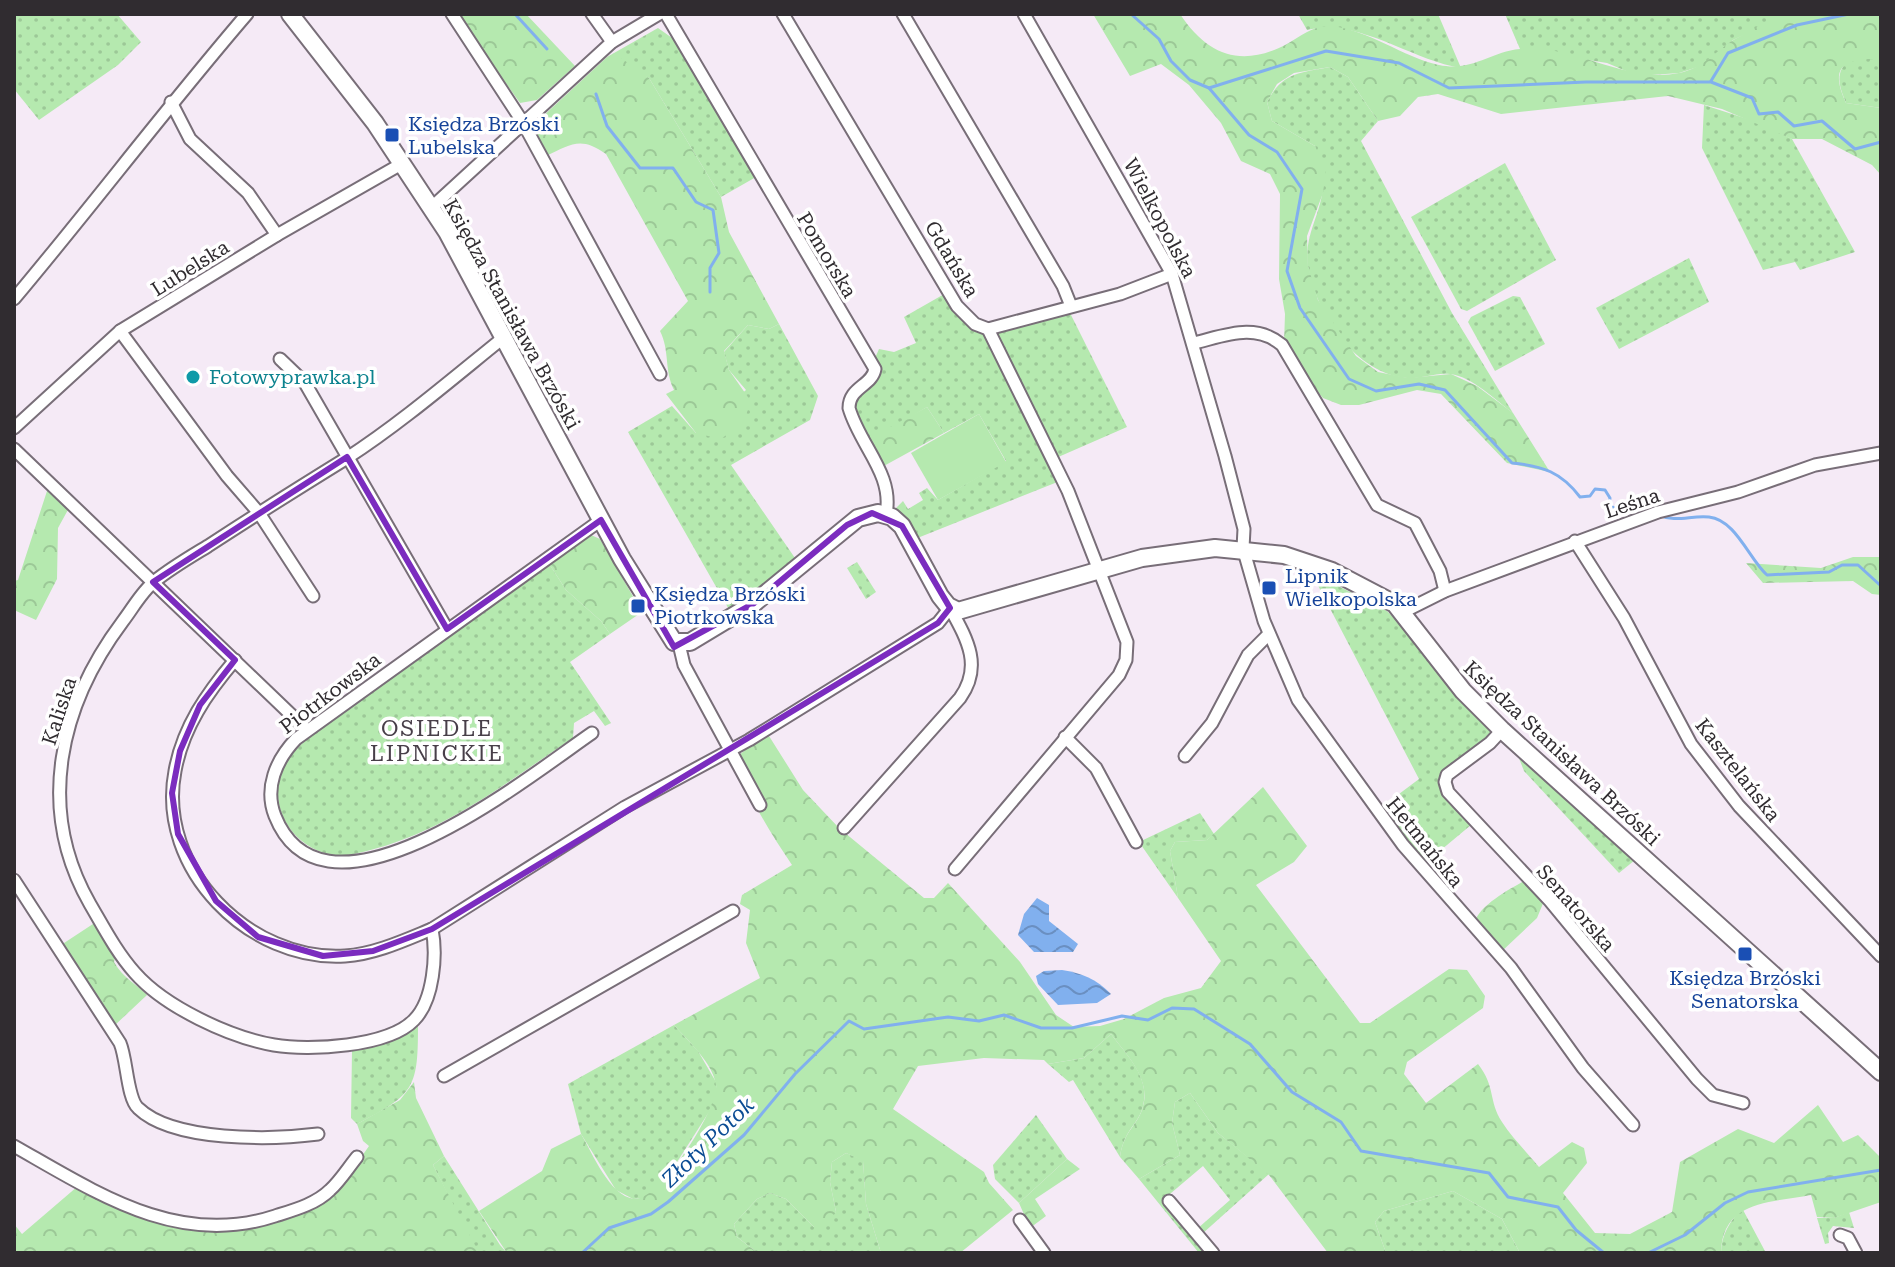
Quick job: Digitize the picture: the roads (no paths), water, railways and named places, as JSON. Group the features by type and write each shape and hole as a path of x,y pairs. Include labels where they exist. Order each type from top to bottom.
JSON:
{"street":[{"path":"14,299 91,207 171,102 247,14"},
{"name":"Księdza Stanisława Brzóski","path":"290,14 351,89 432,207 601,520 669,638 679,644 684,665 760,805"},
{"path":"452,14 522,121 660,374"},
{"path":"592,14 612,42"},
{"path":"432,207 522,121 612,42 659,14"},
{"name":"Pomorska","path":"666,14 875,369 871,379 850,396 849,408 886,481 889,496 886,514"},
{"name":"Gdańska","path":"783,14 957,306 975,324 988,329 1050,450 1127,642 1126,660 1119,675 955,869"},
{"path":"903,14 1050,263 1071,306"},
{"name":"Wielkopolska","path":"1024,14 1172,274 1194,343 1244,529 1243,548"},
{"path":"171,102 190,139 248,193 277,235"},
{"name":"Lubelska","path":"14,428 120,331 277,235 403,163"},
{"path":"988,329 1120,294 1172,274"},
{"path":"120,331 227,476 259,513 313,596"},
{"path":"1194,343 1251,331 1264,334 1282,345 1377,505 1415,523 1440,571 1445,591"},
{"name":"Kaliska","path":"432,929 434,965 422,1009 415,1020 379,1037 323,1047 277,1045 240,1037 149,987 124,960 71,863 57,797 59,777 71,717 99,656 153,582 347,457 503,338"},
{"path":"280,359 305,383 447,629"},
{"path":"14,449 307,730"},
{"name":"Leśna","path":"1403,612 1445,591 1658,512 1752,488 1815,465 1881,453"},
{"path":"679,644 690,642 753,604 858,518 872,513 886,514 902,526 970,649 971,681 960,698 844,828"},
{"name":"Piotrkowska","path":"592,733 446,832 415,845 356,861 334,863 303,852 289,841 273,810 271,794 277,763 307,730 601,520"},
{"name":"Kasztelańska","path":"1575,541 1624,618 1691,744 1739,806 1881,956"},
{"name":"Księdza Stanisława Brzóski","path":"950,608 963,611 1098,568 1186,550 1243,548 1284,555 1332,571 1379,594 1403,612 1463,691 1502,730 1881,1072"},
{"name":"Hetmańska","path":"1243,548 1269,634 1298,700 1341,763 1441,891 1519,978 1583,1068 1633,1125"},
{"path":"235,660 200,705 187,730 174,773 172,793 178,834 205,886 241,926 258,937 298,952 347,956 386,947 432,929 625,807 730,749 938,623 950,608"},
{"path":"1185,756 1212,723 1248,655 1269,634"},
{"name":"Senatorska","path":"1502,730 1490,743 1451,770 1445,782 1448,792 1550,901 1697,1079 1713,1095 1743,1103"},
{"path":"1065,737 1096,768 1136,842"},
{"path":"14,880 120,1043 129,1069 131,1096 137,1108 162,1123 195,1132 282,1137 318,1134"},
{"path":"444,1076 733,911"},
{"path":"14,1146 79,1183 155,1217 175,1224 209,1228 241,1226 306,1206 330,1191 357,1157"},
{"path":"1169,1201 1213,1253"},
{"path":"1020,1220 1044,1253"},
{"path":"1840,1235 1848,1238 1856,1253"}],"water":[{"path":"1037,898 1049,905 1049,921 1078,944 1073,952 1034,952 1018,935 1024,914"},
{"path":"1062,970 1088,978 1111,994 1097,1003 1058,1005 1038,984 1036,976 1044,971"}],"waterway":[{"path":"515,14 547,49"},
{"path":"1131,14 1159,39 1171,61 1190,80 1209,88 1249,135 1277,152 1302,189 1287,271 1300,308 1349,379 1376,391 1419,384 1445,390 1512,463 1550,472 1566,482 1580,497 1590,496 1595,489 1605,490 1610,498 1609,505 1620,511 1637,505 1648,510"},
{"path":"1711,81 1728,53 1797,25 1849,14"},
{"path":"1209,88 1326,51 1399,63 1449,88 1586,82 1711,82 1752,98 1759,114 1778,112 1794,126 1822,121 1855,149 1881,142"},
{"path":"596,94 607,126 640,168 673,168 696,202 713,210 719,253 710,268 710,292"},
{"path":"1658,515 1719,520 1734,532 1767,575 1829,572 1842,565 1858,565 1881,586"},
{"name":"Złoty Potok","path":"582,1253 609,1228 651,1214 668,1202 744,1135 795,1074 849,1021 864,1029 948,1017 979,1021 1004,1015 1041,1028 1072,1028 1122,1016 1148,1020 1172,1008 1194,1009 1250,1044 1292,1092 1341,1122 1361,1151 1489,1173 1508,1197 1558,1207 1576,1230 1604,1253"},
{"path":"1648,1253 1685,1235 1725,1203 1748,1192 1881,1170"}],"place":[{"name":"Księdza Brzóski Lubelska","path":"392,135"},
{"name":"Fotowyprawka.pl","path":"193,377"},
{"name":"Lipnik Wielkopolska","path":"1269,588"},
{"name":"Księdza Brzóski Piotrkowska","path":"638,606"},
{"name":"Księdza Brzóski Senatorska","path":"1745,954"}],"district":[{"name":"OSIEDLE LIPNICKIE","path":"437,740"}]}
